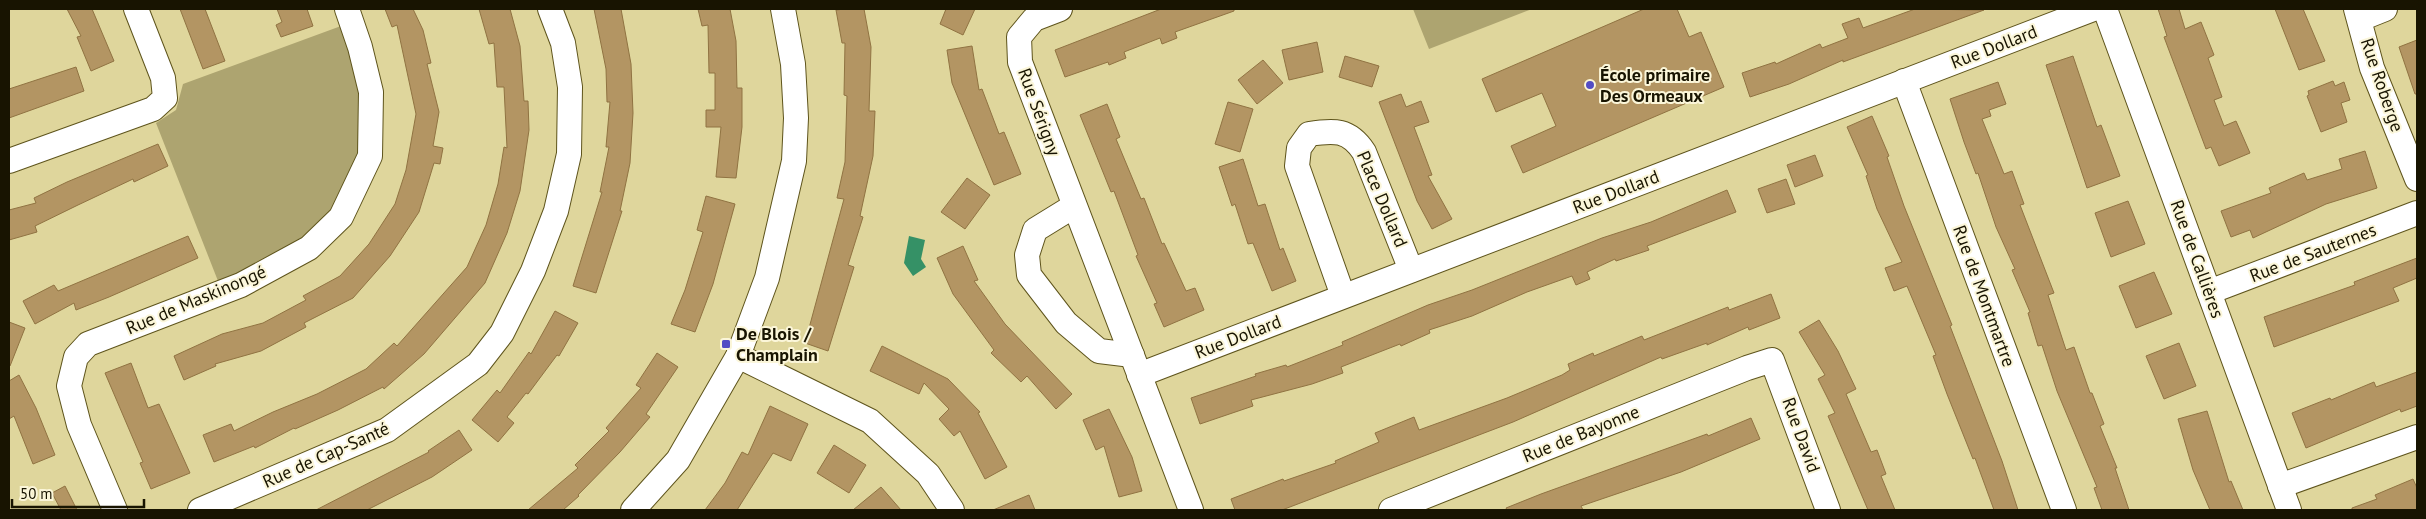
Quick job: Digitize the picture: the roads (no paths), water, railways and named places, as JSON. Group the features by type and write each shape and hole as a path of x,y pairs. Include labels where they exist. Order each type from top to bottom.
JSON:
{"street":[{"path":"9,161 153,108 165,98 163,78 136,9"},
{"name":"Rue de Maskinongé","path":"114,510 77,417 69,386 76,357 88,344 241,285 309,248 341,217 370,156 371,92 360,47 347,9"},
{"name":"Rue de Cap-Santé","path":"200,510 387,430 478,364 502,333 533,271 552,220 568,154 570,87 562,43 550,9"},
{"path":"633,510 678,460 738,356 767,278 794,161 796,118 793,64 783,9"},
{"name":"Rue Sérigny","path":"1060,9 1034,19 1020,37 1020,62 1191,510"},
{"name":"Rue Dollard","path":"1135,365 1343,296 2093,9"},
{"name":"Rue de Callières","path":"2105,9 2289,510"},
{"name":"Rue Roberge","path":"2385,9 2358,14 2372,68 2417,179"},
{"name":"Rue de Montmartre","path":"1904,81 2064,510"},
{"name":"Place Dollard","path":"1343,296 1296,166 1299,148 1309,134 1328,131 1339,132 1357,141 1364,152 1412,270"},
{"path":"1074,206 1036,230 1027,255 1029,275 1066,323 1099,351 1135,365"},
{"name":"Rue de Sauternes","path":"2209,292 2417,214"},
{"path":"738,356 870,422 928,474 952,510"},
{"name":"Rue de Bayonne","path":"1390,510 1747,368 1772,360"},
{"name":"Rue David","path":"1772,360 1828,510"},
{"path":"2280,486 2417,437"}],"place":[{"name":"École primaire Des Ormeaux","path":"1590,85"},
{"name":"De Blois / Champlain","path":"726,344"}]}
